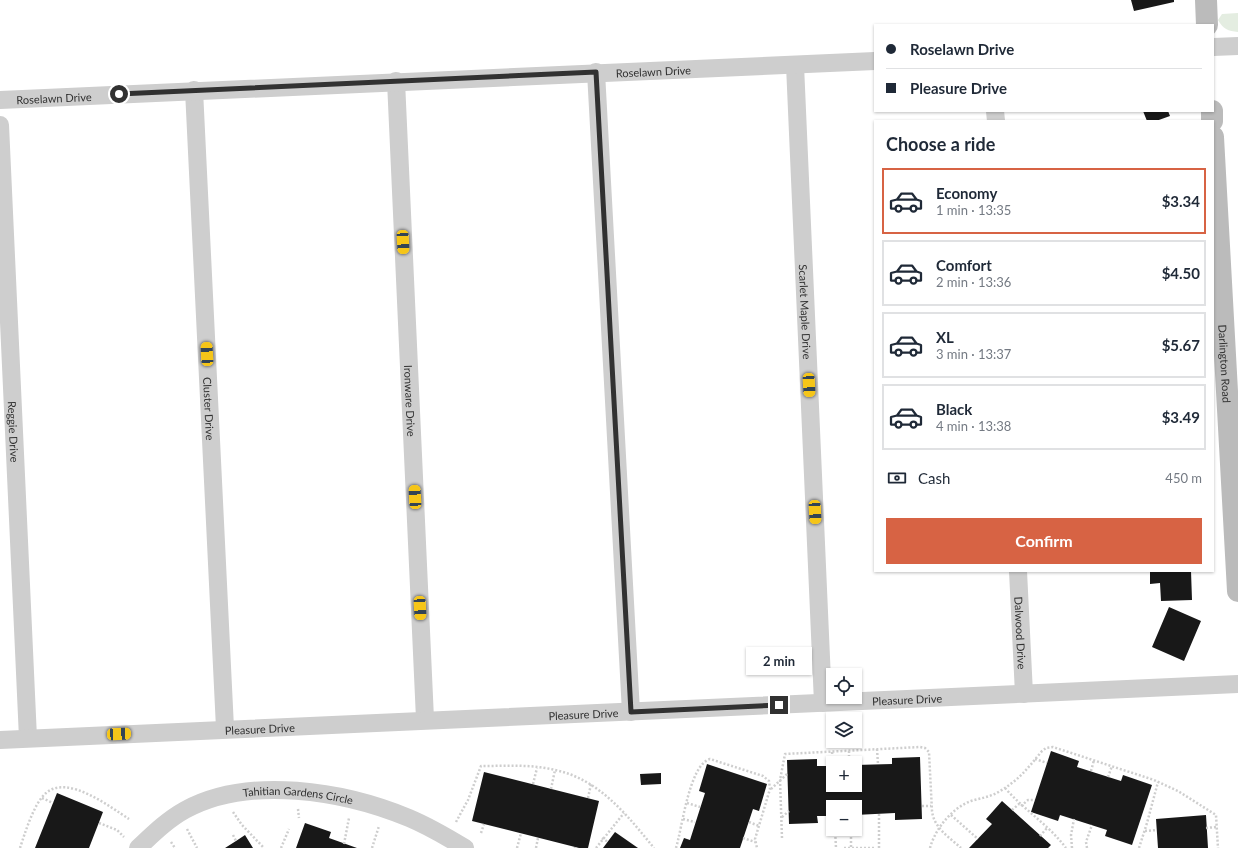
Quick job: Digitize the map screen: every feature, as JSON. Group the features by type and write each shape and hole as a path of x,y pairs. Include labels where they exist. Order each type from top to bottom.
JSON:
{"street":[{"path":"1206,0 1207,24"},
{"path":"1214,47 1238,46"},
{"name":"Roselawn Drive","path":"0,100 596,72 874,61"},
{"name":"Scarlet Maple Drive","path":"795,65 824,703"},
{"path":"596,72 631,712"},
{"name":"Ironware Drive","path":"396,81 425,719"},
{"name":"Cluster Drive","path":"194,90 225,728"},
{"name":"Reggie Drive","path":"0,125 28,738"},
{"name":"Darlington Road","path":"1214,155 1238,591"},
{"name":"Dalwood Drive","path":"1018,572 1024,694"},
{"name":"Pleasure Drive","path":"0,740 225,728 631,712 1238,684"},
{"name":"Tahitian Gardens Circle","path":"132,844 186,809 227,795 265,790 324,793 352,799 409,818 465,848"}],"path":[{"path":"782,838 780,780 785,754 920,747 927,750 929,756 932,816 939,828 961,848"},
{"path":"930,848 933,837 939,828 962,805 993,795 1005,788 1022,776 1046,748 1053,747 1158,782 1178,791 1216,815 1218,848"},
{"path":"877,749 878,764"},
{"path":"849,751 849,756"},
{"path":"676,848 686,803 699,769 703,763 710,759 763,776 769,781 770,789 755,842 756,848"},
{"path":"1035,759 1047,763"},
{"path":"1091,771 1094,760"},
{"path":"448,838 468,800 482,766 537,768 555,770 576,776 591,784 606,795 624,813 654,848"},
{"path":"1108,777 1112,766"},
{"path":"533,784 537,768"},
{"path":"551,789 555,770"},
{"path":"770,789 787,774"},
{"path":"1139,848 1158,782"},
{"path":"588,798 591,784"},
{"path":"20,848 25,833 42,798 46,793 54,788 69,786 102,802 128,819"},
{"path":"1005,788 1020,805 1047,828 1066,848"},
{"path":"227,795 237,820 264,848"},
{"path":"42,798 53,803"},
{"path":"344,844 352,799"},
{"path":"1012,810 1028,800 1035,800"},
{"path":"686,803 700,807"},
{"path":"922,806 931,806"},
{"path":"372,848 384,809"},
{"path":"781,817 789,811"},
{"path":"596,848 602,838 624,813"},
{"path":"844,848 878,848 879,814"},
{"path":"951,815 978,839"},
{"path":"683,819 695,822"},
{"path":"1072,848 1071,835 1074,819"},
{"path":"749,822 759,826"},
{"path":"99,823 117,830 132,844"},
{"path":"481,833 484,824"},
{"path":"1086,848 1086,842 1092,825"},
{"path":"1206,828 1216,827"},
{"path":"1040,836 1047,828"},
{"path":"281,848 289,829"},
{"path":"1145,831 1157,830"},
{"path":"517,848 521,833"},
{"path":"234,835 236,841"},
{"path":"835,836 836,848"},
{"path":"851,836 851,847"},
{"path":"536,848 538,838"},
{"path":"602,838 608,842"},
{"path":"743,838 755,842"}],"shaded area":[{"path":"1238,13 1238,32 1226,29 1218,20 1222,14"}],"building":[{"path":"1131,0 1174,0 1174,2 1134,11"},
{"path":"1143,112 1168,112 1170,116 1159,120 1147,120"},
{"path":"1150,572 1191,572 1192,600 1161,601 1160,583 1150,584"},
{"path":"1169,607 1201,621 1184,661 1152,647"},
{"path":"1051,751 1079,761 1077,767 1121,781 1123,775 1152,785 1132,845 1105,836 1107,830 1060,815 1058,821 1031,812"},
{"path":"920,757 922,819 895,820 895,813 862,815 862,800 826,800 826,816 817,816 818,823 789,824 787,760 817,759 817,766 826,766 826,792 862,792 862,765 892,764 892,758"},
{"path":"707,764 767,784 759,811 753,809 740,848 680,848 684,838 690,840 705,793 699,791"},
{"path":"484,772 599,801 588,848 579,848 472,821"},
{"path":"661,773 661,784 641,785 640,774"},
{"path":"57,793 103,812 89,848 35,848"},
{"path":"1002,801 1051,845 1048,848 969,848 992,824 986,819"},
{"path":"1206,815 1208,848 1158,848 1156,819"},
{"path":"305,823 331,832 329,838 357,848 296,848"},
{"path":"615,832 638,848 603,848"},
{"path":"245,835 253,848 225,848 236,841"}],"route":[{"path":"119,94 596,72 631,712 779,705"}]}
